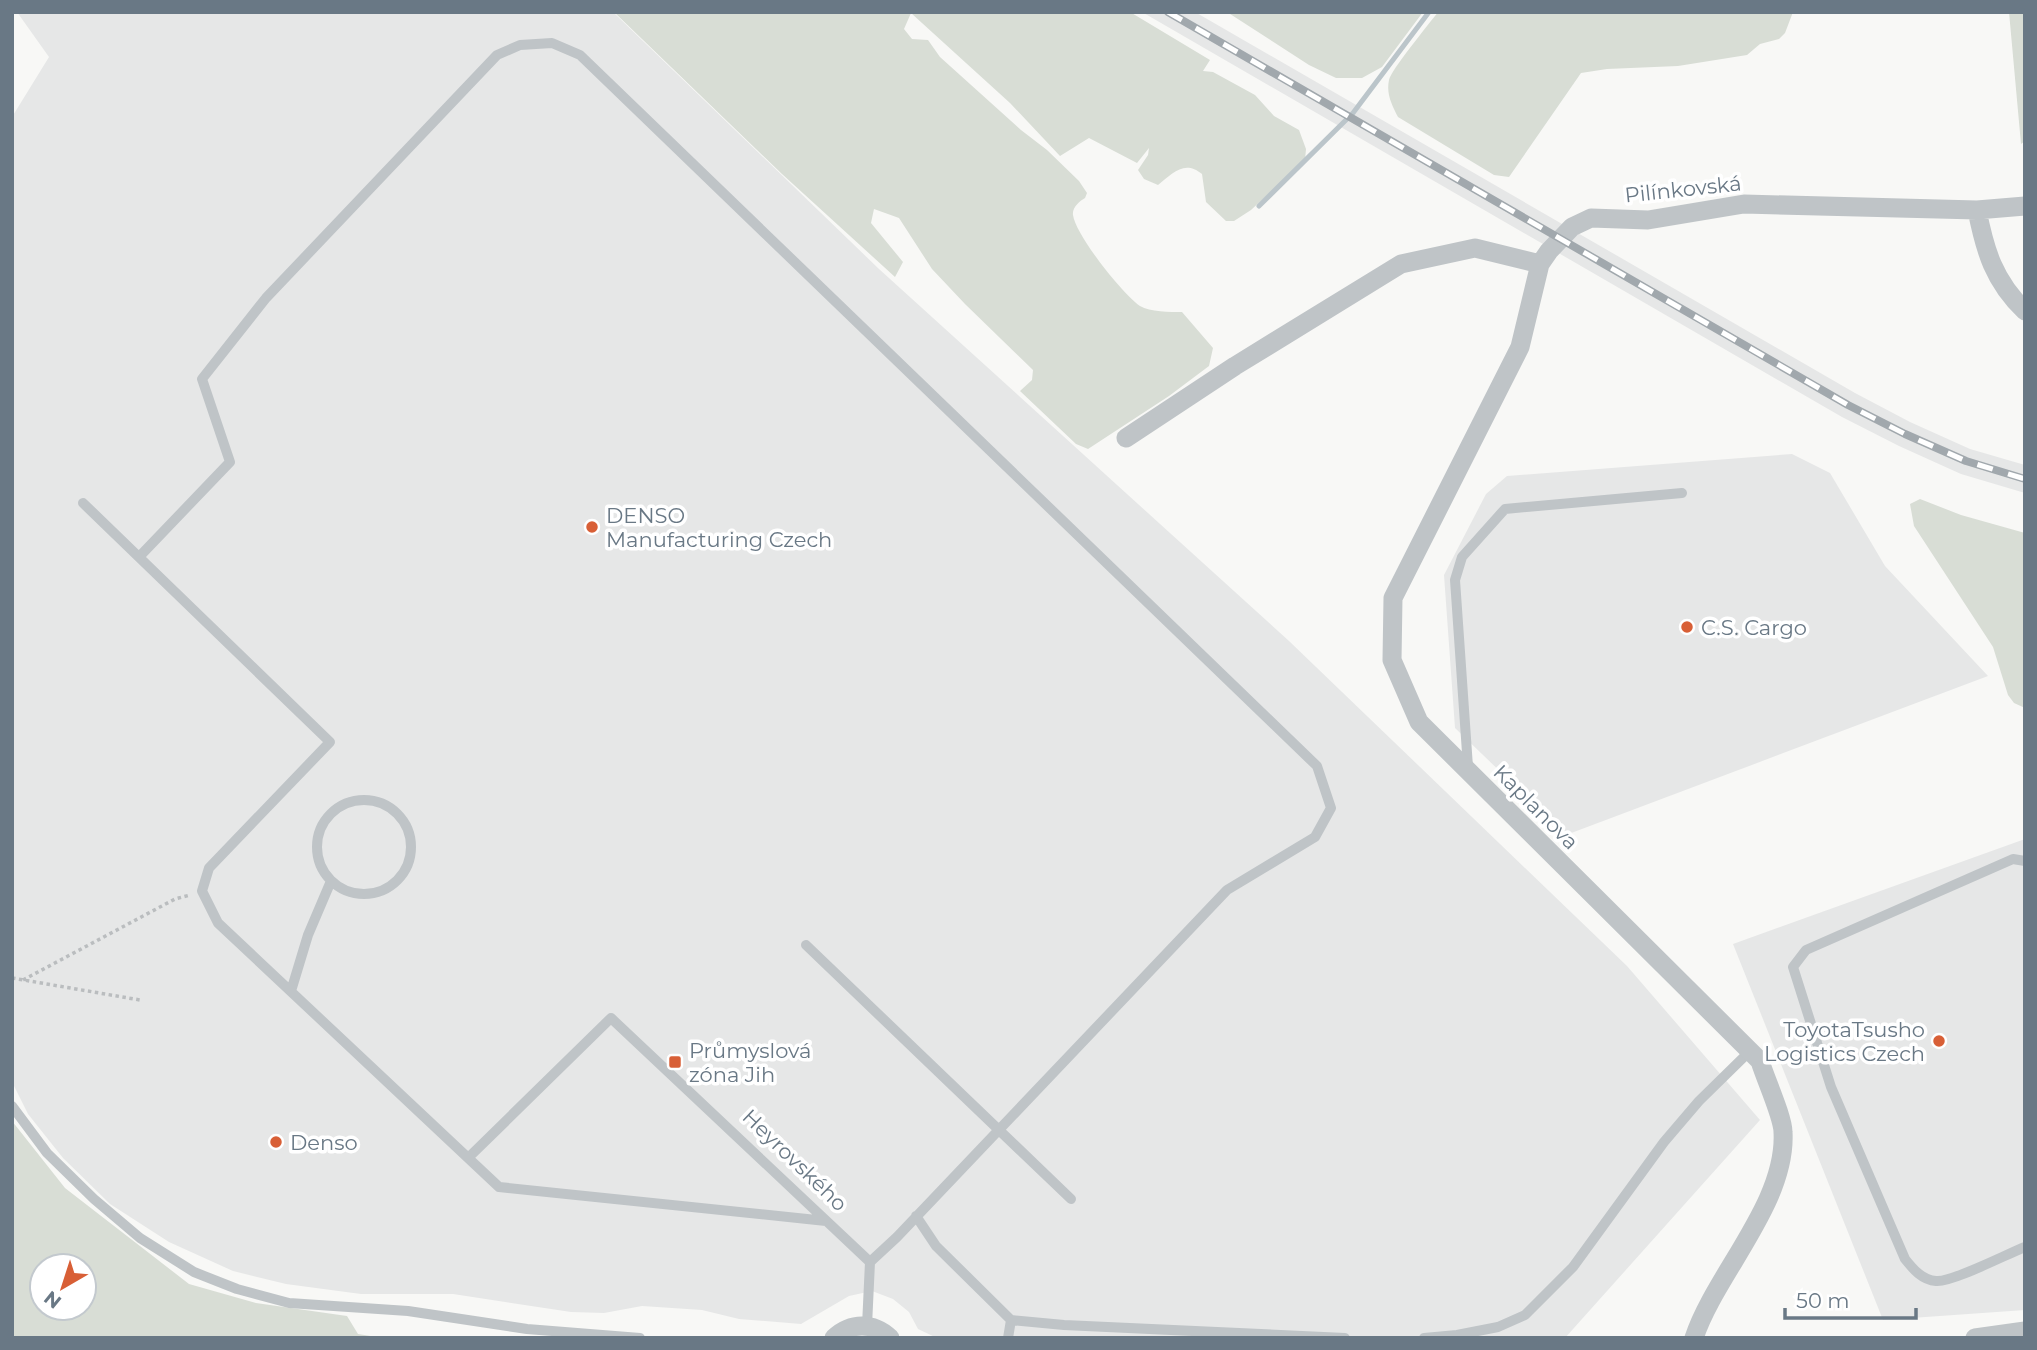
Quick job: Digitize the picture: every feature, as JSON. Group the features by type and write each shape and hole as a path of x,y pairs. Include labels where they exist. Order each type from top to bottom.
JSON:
{"street":[{"name":"Pilínkovská","path":"1540,264 1566,233 1591,218 1648,220 1744,204 1977,209 2025,206"},
{"path":"1977,209 1984,246 1999,280 2025,311"},
{"path":"1126,438 1235,366 1401,264 1475,248 1540,264"},
{"name":"Kaplanova","path":"1540,264 1520,348 1393,598 1392,660 1419,722 1760,1061 1784,1131 1779,1171 1753,1230 1700,1320 1694,1338"},
{"path":"834,1338 852,1327 867,1326 882,1331 890,1338"},
{"path":"1975,1338 2025,1331"}],"lane":[{"path":"139,557 230,462 202,379 266,298 497,55 520,45 552,43 580,55 1317,765 1331,807 1315,837 1227,890 870,1262 867,1326"},
{"path":"1468,771 1455,580 1462,557 1505,509 1682,494"},
{"path":"83,503 330,742 209,867 202,891 218,923 499,1187 826,1221"},
{"path":"365,800 376,801 396,812 411,843 407,866 394,884 384,890 362,894 340,888 331,881 319,862 317,851 320,829 333,811 353,801 365,800"},
{"path":"2025,861 2013,859 1806,950 1793,967 1831,1087 1905,1259 1918,1274 1937,1282 1953,1278 2025,1247"},
{"path":"290,991 307,935 331,881"},
{"path":"806,945 1071,1199"},
{"name":"Heyrovského","path":"468,1158 611,1018 870,1262"},
{"path":"1424,1338 1498,1327 1525,1315 1573,1267 1664,1142 1690,1111 1750,1051"},
{"path":"12,1106 47,1153 94,1199 140,1238 194,1272 237,1289 289,1303 408,1311 527,1329 640,1338"},
{"path":"916,1216 936,1246 1011,1320 1064,1325 1345,1338"},
{"path":"1008,1338 1011,1320"}],"path":[{"path":"23,980 175,899 202,891"},
{"path":"12,978 139,1000"}],"shaded area":[{"name":"Denso","path":"17,12 613,12 879,269 1289,641 1627,966 1760,1120 1565,1338 937,1338 918,1329 909,1312 893,1299 872,1291 849,1296 801,1324 739,1319 702,1310 642,1306 604,1313 571,1312 453,1294 361,1294 286,1284 233,1271 169,1242 110,1204 63,1158 28,1114 12,1082 12,117 49,57"},
{"path":"614,12 1130,12 1210,60 1203,71 1213,72 1255,95 1274,116 1299,130 1306,149 1305,160 1251,210 1234,221 1226,221 1206,202 1202,174 1196,170 1178,170 1158,185 1144,179 1138,170 1148,155 1149,148 1137,163 1089,138 1060,156 1010,103 911,13 904,29 912,39 928,40 940,57 1079,181 1087,193 1074,209 1076,224 1091,250 1122,289 1144,308 1182,312 1213,348 1209,366 1169,396 1088,449 1076,444 1020,391 1032,380 1033,370 932,269 899,218 874,209 871,223 903,262 895,277 782,174"},
{"path":"1142,12 1195,12 1855,393 1970,449 2025,465 2025,493 1961,474 1842,417"},
{"path":"1227,12 1423,12 1382,67 1362,78 1336,78 1309,65"},
{"path":"1438,12 1793,12 1785,33 1779,39 1760,44 1747,55 1678,66 1607,69 1581,73 1509,177 1494,175 1398,117 1392,104 1388,90 1391,75"},
{"path":"2009,12 2025,12 2025,141 2021,144"},
{"path":"1792,454 1830,473 1885,566 1988,676 1566,835 1455,728 1444,575 1486,494 1507,476"},
{"path":"1920,499 1961,515 2025,533 2025,708 2014,703 2008,695 1993,647 1914,526 1910,504"},
{"path":"2025,839 2025,1310 1883,1320 1733,944"},
{"path":"12,1121 65,1188 189,1284 256,1303 347,1316 358,1334 383,1338 12,1338"}],"waterway":[{"path":"1259,206 1353,113 1429,12"}],"railway":[{"path":"1168,12 1848,405 1966,461 2025,479"}],"place":[{"name":"DENSO Manufacturing Czech","path":"592,527"},
{"name":"C.S. Cargo","path":"1687,627"},
{"name":"ToyotaTsusho Logistics Czech","path":"1939,1041"},
{"name":"Průmyslová zóna Jih","path":"675,1062"},
{"name":"Denso","path":"276,1142"}]}
